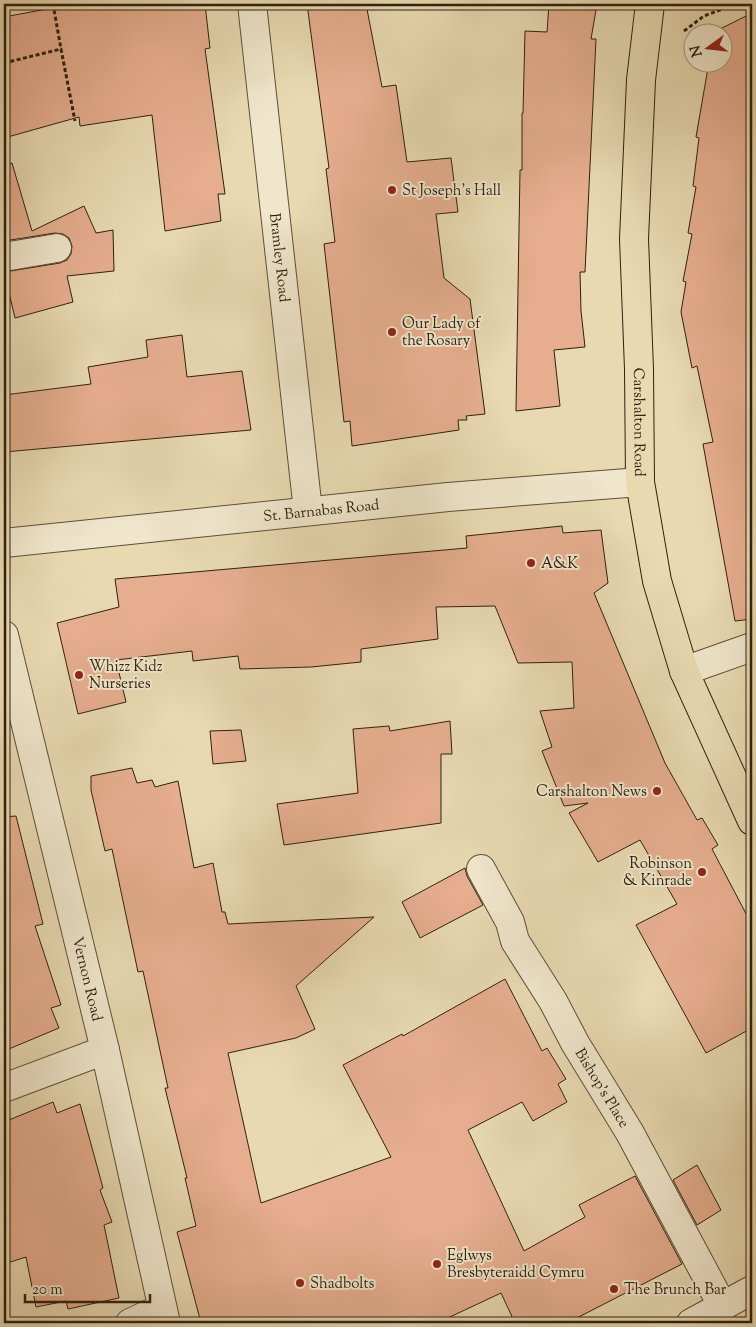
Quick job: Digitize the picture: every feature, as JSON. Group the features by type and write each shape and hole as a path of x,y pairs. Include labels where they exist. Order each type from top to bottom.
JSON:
{"highway":[{"name":"Carshalton Road","path":"650,4 641,80 634,239 639,369 640,482 657,581 684,671 752,821"}],"street":[{"name":"Bramley Road","path":"252,4 308,511"},
{"path":"4,258 57,248"},
{"name":"St. Barnabas Road","path":"4,543 448,497 640,482"},
{"name":"Vernon Road","path":"4,635 105,1050 164,1316"},
{"path":"684,671 752,647"},
{"name":"Bishop's Place","path":"481,869 510,922 515,941 553,1001 575,1043 630,1133 723,1307"},
{"path":"4,1088 105,1050"},
{"path":"691,1323 752,1290"},
{"path":"130,1323 164,1316"}],"path":[{"path":"53,4 75,121"},
{"path":"644,62 704,16 736,4"},
{"path":"4,63 61,49"}],"building":[{"path":"74,4 205,4 210,48 205,49 225,194 218,194 221,221 165,231 152,115 80,126 79,117 4,138 4,17"},
{"path":"307,4 366,4 382,87 396,85 407,162 451,158 458,212 436,214 444,278 470,299 485,414 466,416 467,420 458,420 459,430 352,446 350,421 344,422 324,244 335,242 326,169 329,168"},
{"path":"549,4 597,4 591,39 596,39 585,272 580,272 581,311 585,347 554,350 560,406 516,411 520,170 522,170 525,31 547,32"},
{"path":"752,13 752,619 735,621 703,444 713,442 697,366 692,368 681,312 686,282 683,281 692,234 688,233 696,187 693,186 699,138 696,137 707,72 734,72 734,22"},
{"path":"12,163 32,231 84,206 96,233 113,230 114,271 67,276 73,302 15,318 4,272 60,263 67,260 71,254 72,246 69,238 63,234 55,233 4,241 4,165"},
{"path":"182,335 187,377 242,371 251,430 4,452 4,395 91,384 88,367 148,357 146,340"},
{"path":"562,526 563,533 601,530 608,583 594,593 665,763 697,820 702,818 718,845 712,849 752,925 752,1028 706,1053 636,925 677,904 640,840 598,862 569,813 588,803 564,806 542,751 552,747 540,711 574,708 572,662 518,663 495,606 436,607 438,639 361,649 361,662 311,667 240,669 238,656 193,661 192,651 116,660 126,702 78,714 57,623 119,607 115,579 467,548 466,536"},
{"path":"450,721 452,754 441,754 441,823 284,845 277,804 358,793 353,729 389,726 390,731"},
{"path":"241,730 246,761 213,764 210,731"},
{"path":"132,768 137,783 152,780 155,787 178,781 194,868 213,863 222,912 225,912 228,924 374,917 296,986 315,1029 296,1038 228,1053 261,1203 391,1157 343,1065 402,1034 403,1036 505,979 542,1051 547,1048 566,1079 558,1084 567,1102 533,1121 522,1102 468,1130 524,1251 585,1217 579,1205 635,1176 682,1264 567,1323 515,1323 501,1293 437,1323 201,1323 177,1232 196,1226 185,1178 187,1178 165,1088 168,1088 143,971 138,972 112,849 105,851 91,790 91,776"},
{"path":"16,816 43,924 35,926 61,1005 51,1008 59,1028 4,1051 4,817"},
{"path":"465,868 467,876 483,905 420,938 402,902"},
{"path":"53,1102 57,1113 80,1104 103,1188 100,1190 112,1222 104,1225 119,1298 68,1309 66,1301 36,1307 26,1257 4,1264 4,1122"},
{"path":"697,1165 721,1210 697,1225 673,1180"}],"place":[{"name":"St Joseph's Hall","path":"392,190"},
{"name":"Our Lady of the Rosary","path":"392,332"},
{"name":"A&K","path":"531,563"},
{"name":"Whizz Kidz Nurseries","path":"79,675"},
{"name":"Carshalton News","path":"657,791"},
{"name":"Robinson & Kinrade","path":"702,872"},
{"name":"Eglwys Bresbyteraidd Cymru","path":"437,1264"},
{"name":"Shadbolts","path":"300,1283"},
{"name":"The Brunch Bar","path":"614,1289"}]}
